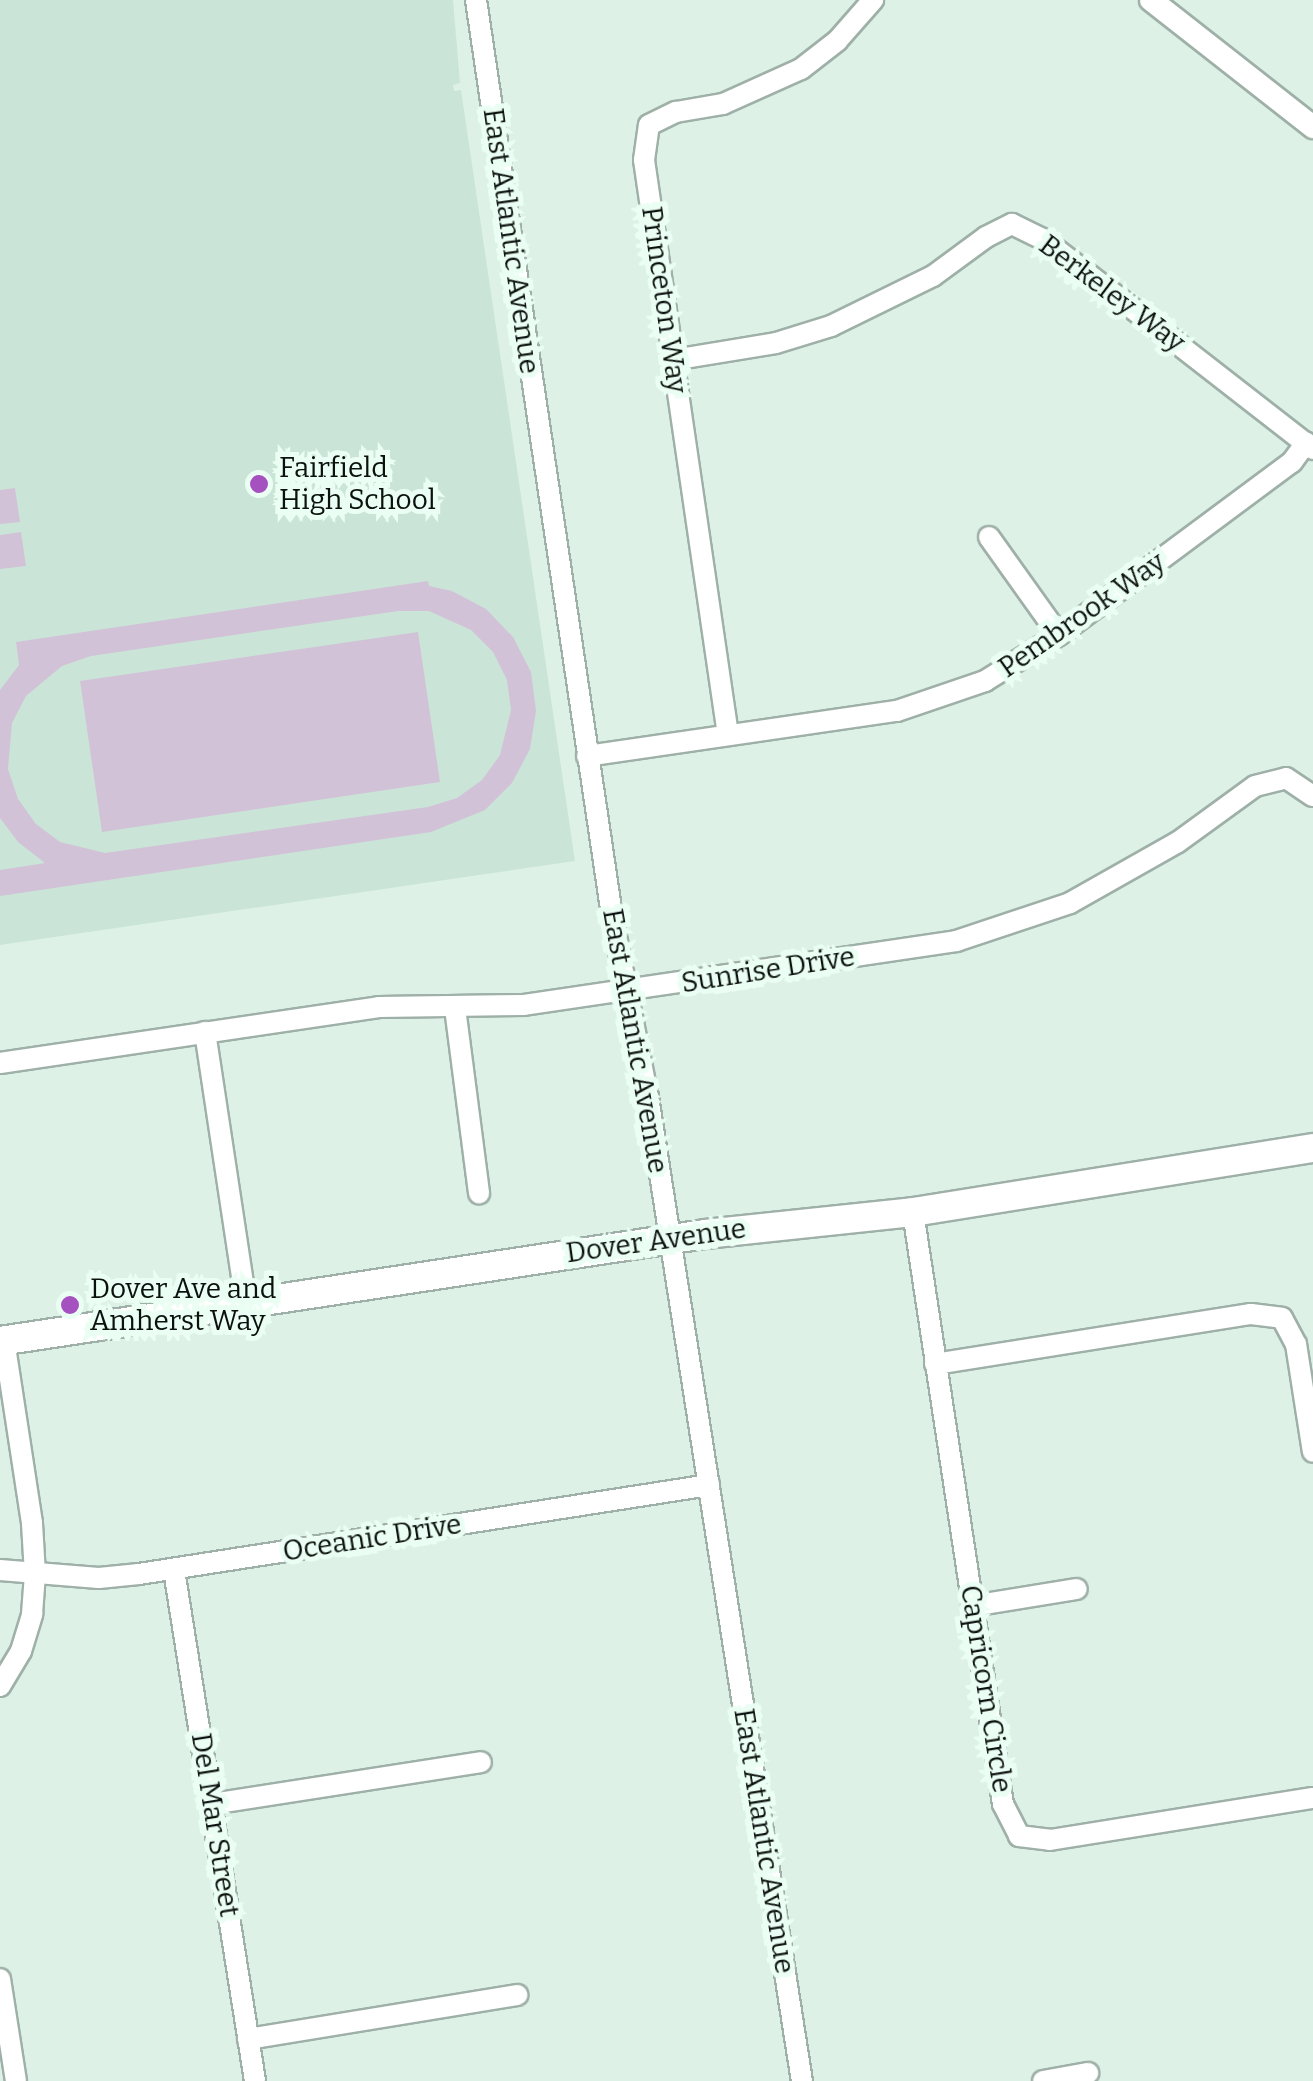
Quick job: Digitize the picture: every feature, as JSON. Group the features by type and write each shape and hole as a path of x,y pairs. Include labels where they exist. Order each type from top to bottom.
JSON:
{"main road":[{"name":"Dover Avenue","path":"2,1341 670,1238 913,1212 1313,1148"}],"street":[{"name":"East Atlantic Avenue","path":"476,0 587,756 670,1238 802,2081"},
{"name":"Princeton Way","path":"728,736 644,160 649,125 676,112 723,104 802,69 837,41 873,0"},
{"path":"1163,4 1313,127"},
{"name":"Berkeley Way","path":"673,360 776,343 831,326 933,276 986,237 1012,224 1043,238 1309,446"},
{"name":"Pembrook Way","path":"587,756 897,710 945,697 1010,668 1059,635 1309,446"},
{"path":"988,536 1059,635"},
{"name":"Sunrise Drive","path":"0,1063 379,1007 486,1009 914,948 1015,925 1130,872 1255,786 1286,778 1313,796"},
{"path":"455,1008 478,1193"},
{"path":"205,1032 246,1303"},
{"name":"Capricorn Circle","path":"913,1212 1003,1804 1019,1836 1050,1840 1313,1798"},
{"path":"935,1364 1251,1314 1282,1318 1296,1344 1313,1452"},
{"path":"0,1686 21,1650 32,1614 35,1574 32,1524 2,1341"},
{"name":"Oceanic Drive","path":"0,1570 99,1578 174,1570 709,1485"},
{"name":"Del Mar Street","path":"174,1570 255,2081"},
{"path":"972,1606 1077,1589"},
{"path":"212,1804 481,1762"},
{"path":"0,1979 16,2081"},
{"path":"248,2039 518,1996"},
{"path":"1044,2081 1088,2073"}],"shaded area":[{"name":"Fairfield High School","path":"0,0 453,0 460,83 453,85 454,91 461,90 575,861 0,945"},
{"path":"15,488 20,522 0,524 0,490"},
{"path":"21,532 26,566 0,569 0,535"},
{"path":"428,581 429,586 452,591 486,609 513,637 531,672 536,711 530,749 512,783 485,810 431,832 0,896 0,870 45,863 18,842 0,818 0,690 19,665 16,642","holes":["398,611 429,611 471,630 493,652 507,680 511,710 500,755 482,780 457,798 428,807 105,853 60,842 36,824 18,799 8,769 12,723 26,696 62,666 91,656"]},
{"path":"418,632 440,782 102,832 80,681"}],"place":[{"name":"Fairfield High School","path":"259,484"},
{"name":"Dover Ave and Amherst Way","path":"70,1305"}]}
